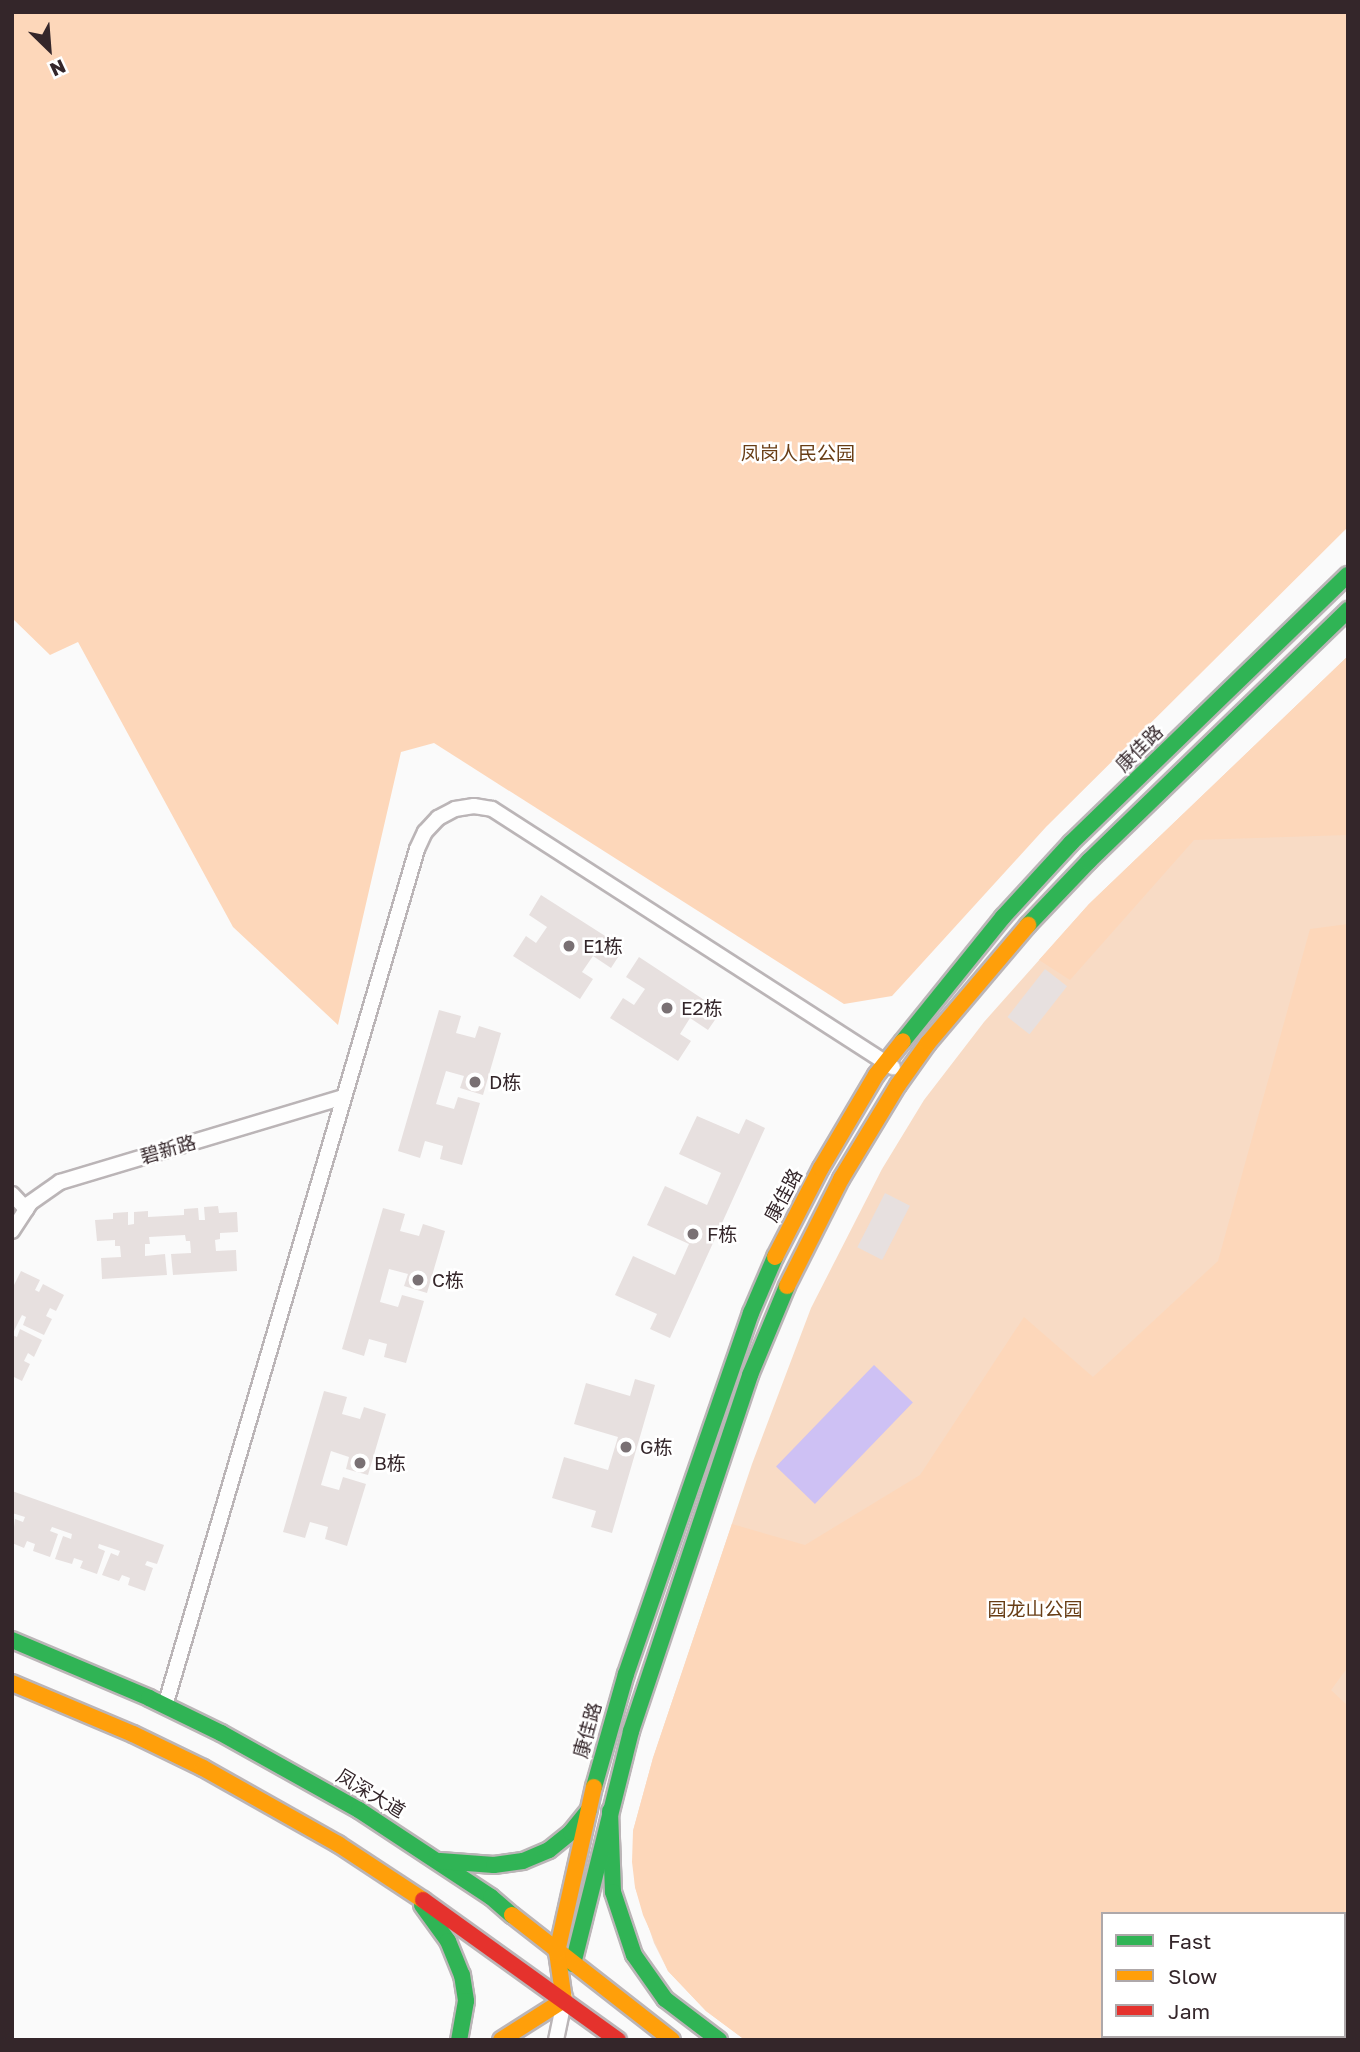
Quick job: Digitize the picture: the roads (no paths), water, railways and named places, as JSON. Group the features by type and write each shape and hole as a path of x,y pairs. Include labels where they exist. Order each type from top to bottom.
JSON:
{"street":[{"name":"康佳路","path":"565,2000 557,1952 589,1810 626,1674 751,1312 796,1215 886,1062 941,990 1037,878 1348,575"},
{"path":"556,2040 610,1811 664,1628 767,1331 835,1190 905,1075 959,1004 1054,896 1348,610"},
{"path":"165,1706 417,849 425,832 438,818 455,809 474,806 492,809 905,1075"},
{"name":"碧新路","path":"12,1231 26,1209 44,1191 68,1179 344,1097"},
{"path":"12,1194 26,1209"},
{"name":"凤深大道","path":"12,1640 165,1706 291,1770 439,1861 491,1897 557,1952 672,2040"},
{"path":"12,1683 133,1734 271,1805 400,1883 618,2040"},
{"path":"439,1861 494,1866 523,1861 549,1850 571,1832 589,1810"},
{"path":"610,1811 613,1892 634,1955 648,1979 665,1999 719,2040"},
{"path":"400,1883 427,1910 448,1941 463,1975 466,2001 459,2040"},
{"path":"501,2040 565,2000"}],"place":[{"name":"E1栋","path":"569,946"},
{"name":"E2栋","path":"667,1008"},
{"name":"D栋","path":"475,1082"},
{"name":"F栋","path":"693,1234"},
{"name":"C栋","path":"418,1280"},
{"name":"G栋","path":"626,1447"},
{"name":"B栋","path":"360,1463"}],"park label":[{"name":"凤岗人民公园","path":"798,453"},
{"name":"园龙山公园","path":"1035,1609"}]}
